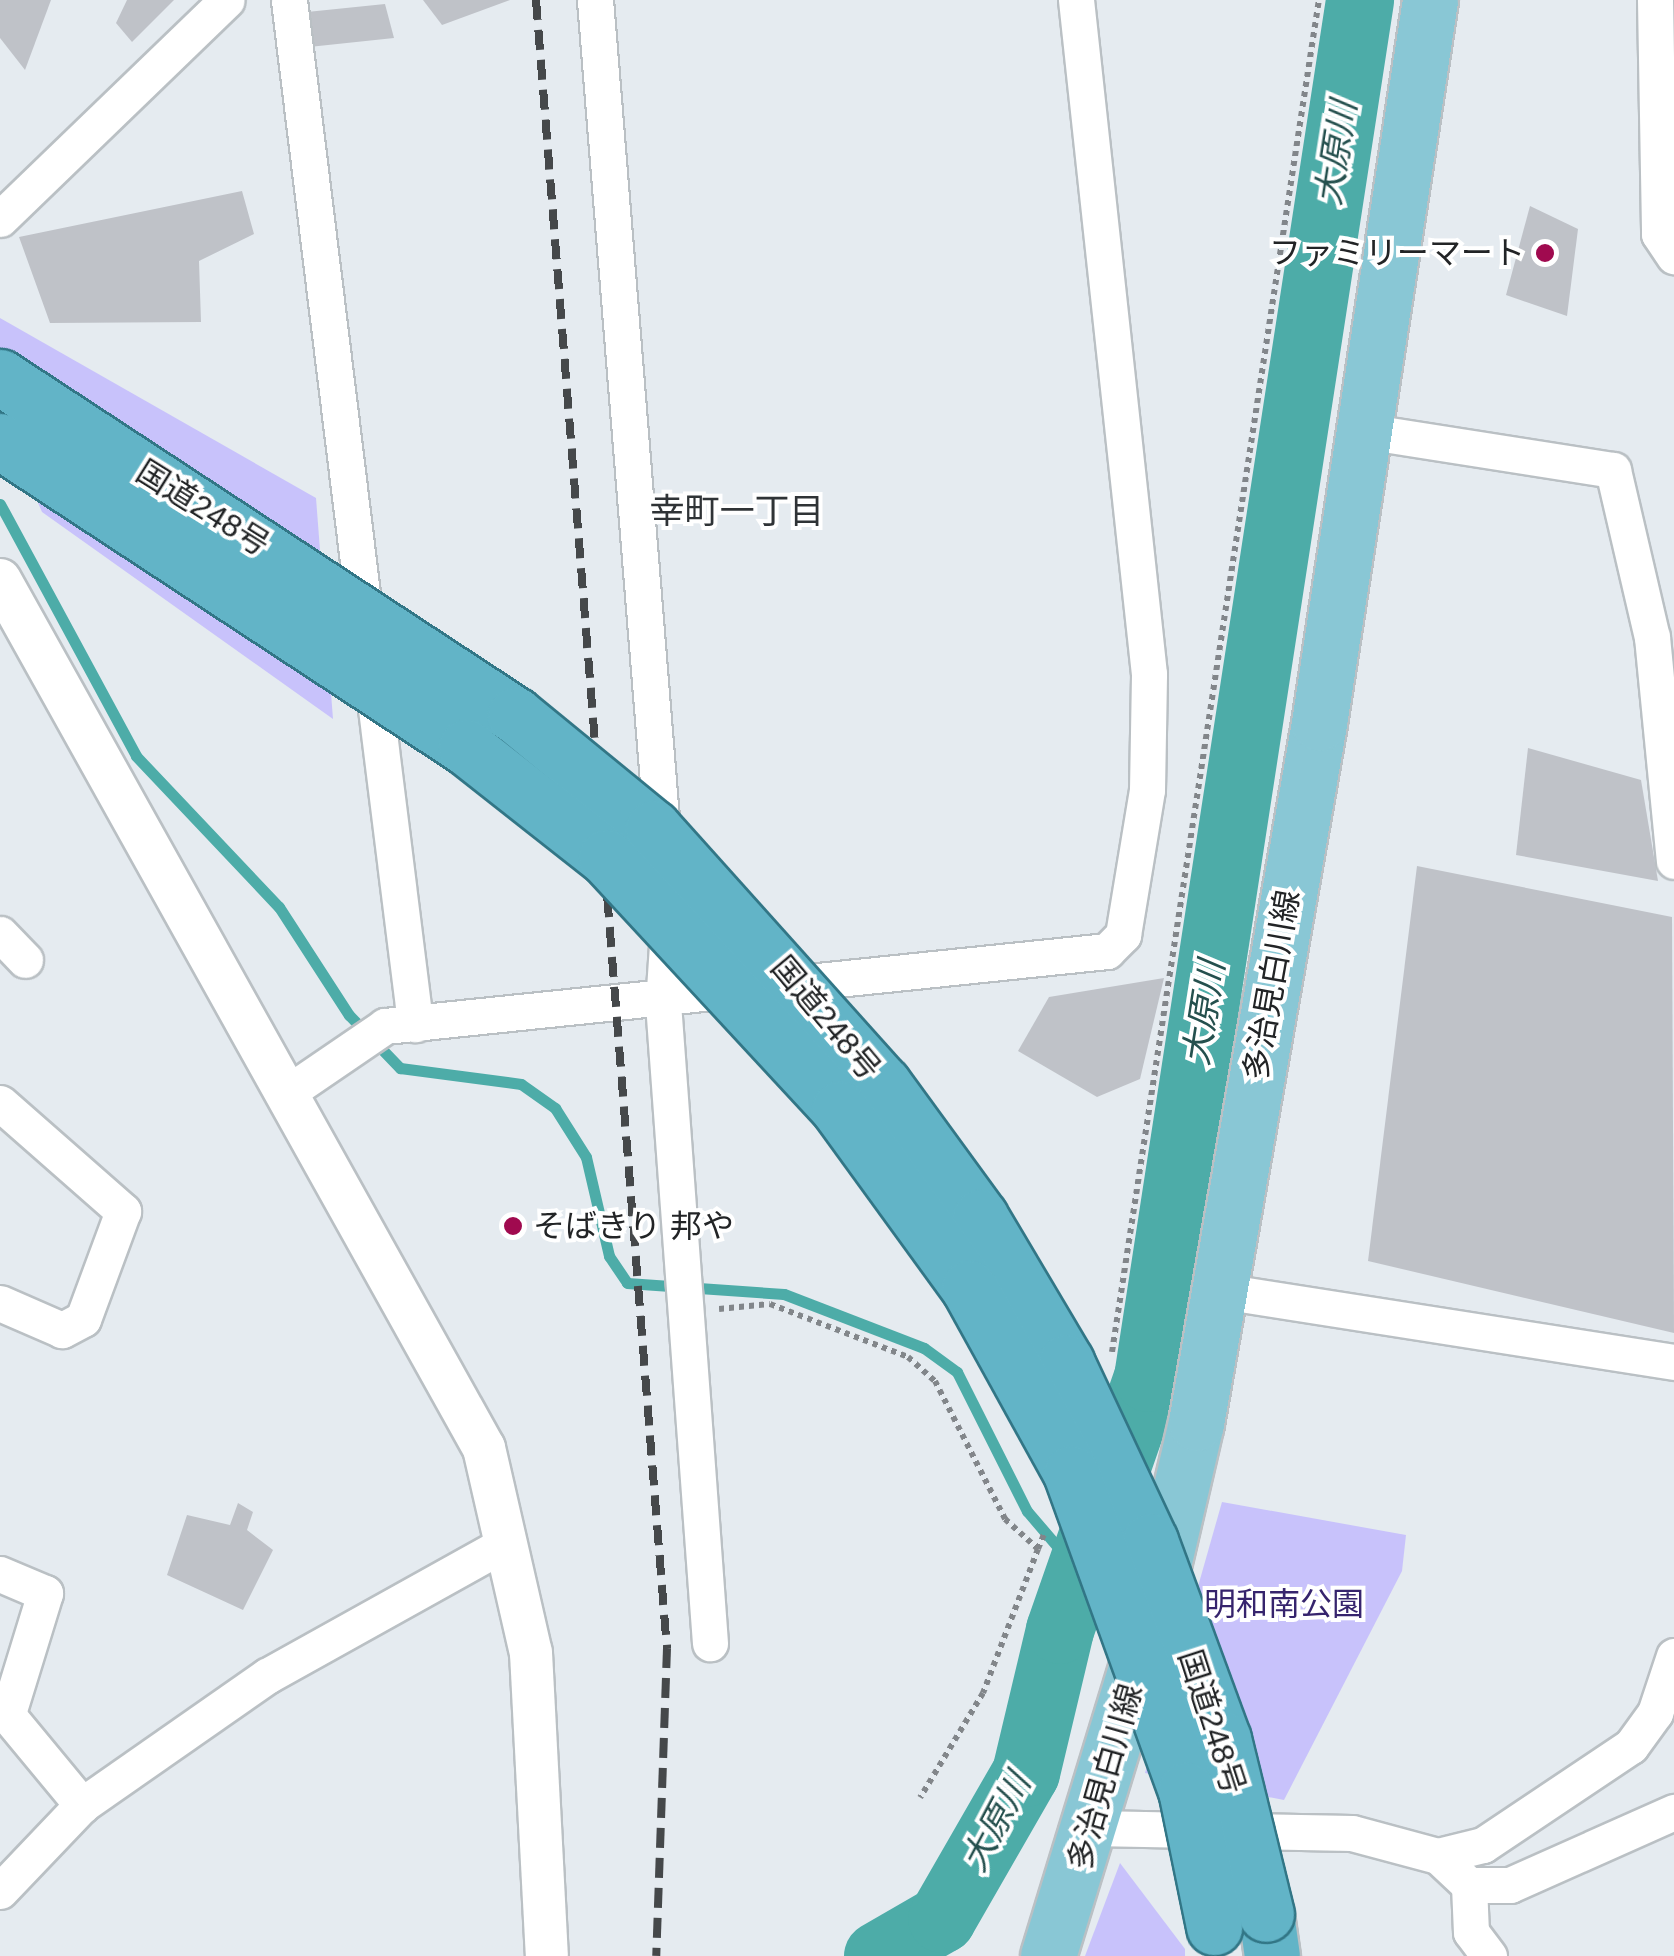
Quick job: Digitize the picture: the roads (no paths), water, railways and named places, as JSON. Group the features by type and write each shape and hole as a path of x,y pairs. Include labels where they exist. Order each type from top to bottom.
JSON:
{"highway":[{"name":"国道248号","path":"0,377 515,715 652,828 882,1084 1038,1313 1142,1524 1223,1739 1243,1938"},
{"name":"国道248号","path":"0,441 466,747 606,858 839,1108 969,1288 1071,1473 1243,1938"}],"main road":[{"name":"多治見白川線","path":"1048,1956 1092,1828 1148,1626 1221,1291 1364,432 1430,0"}],"street":[{"path":"0,219 227,0"},
{"path":"289,0 414,1024"},
{"path":"595,0 670,929 663,1002 710,1643"},
{"path":"284,1095 385,1026 663,1002 1108,952 1123,935 1152,733 1076,0"},
{"path":"1656,0 1660,234 1674,256"},
{"path":"1364,432 1614,470 1652,637 1674,861"},
{"path":"0,580 484,1448 532,1653 546,1956"},
{"path":"0,934 25,960"},
{"path":"0,1103 123,1211 82,1319 62,1330 0,1303"},
{"path":"1221,1291 1674,1362"},
{"path":"0,1891 82,1806 267,1676 506,1543"},
{"path":"0,1574 45,1594 5,1708 82,1806"},
{"path":"1092,1828 1300,1829 1438,1856 1484,1845 1631,1746 1655,1713 1674,1656"},
{"path":"1438,1856 1469,1885 1510,1885 1674,1812"},
{"path":"1469,1885 1472,1932 1490,1956"}],"waterway":[{"name":"大原川","path":"878,1956 942,1919 1026,1773 1060,1630 1148,1378 1360,0"},
{"path":"0,504 136,756 279,907 349,1015 400,1068 521,1084 555,1108 586,1157 609,1256 627,1283 784,1294 924,1348 957,1372 1027,1511 1080,1573"}],"railway":[{"path":"536,0 667,1648 656,1956"}],"place":[{"name":"ファミリーマート","path":"1545,253"},
{"name":"そばきり 邦や","path":"513,1226"}],"district":[{"name":"幸町一丁目","path":"737,511"}],"park label":[{"name":"明和南公園","path":"1284,1604"}]}
